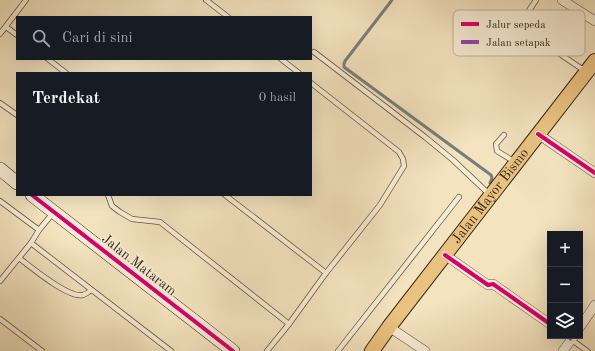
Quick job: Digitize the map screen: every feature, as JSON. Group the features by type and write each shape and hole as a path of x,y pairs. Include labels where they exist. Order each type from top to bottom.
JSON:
{"main road":[{"name":"Jalan Mayor Bismo","path":"372,351 591,66"},
{"path":"0,169 16,182"},
{"name":"Jalan Mataram","path":"33,196 233,351"}],"street":[{"path":"562,0 578,10"},
{"path":"585,15 595,21"},
{"path":"538,134 595,173"},
{"path":"445,256 488,285 493,284 547,322"},
{"path":"583,323 595,305"},
{"path":"389,328 425,351"},
{"path":"563,351 570,339"}],"lane":[{"path":"0,34 26,0"},
{"path":"206,0 227,16"},
{"path":"529,10 536,0"},
{"path":"6,27 16,34"},
{"path":"314,52 425,136 491,196"},
{"path":"572,56 591,66"},
{"path":"49,60 65,72"},
{"path":"282,60 298,72"},
{"path":"269,350 326,273 380,205 404,166 403,158 399,152 312,83"},
{"path":"0,103 16,114"},
{"path":"504,135 496,144 497,151 516,163"},
{"path":"108,196 112,206 132,219 160,222 289,324"},
{"path":"226,196 326,273"},
{"path":"338,351 459,197"},
{"path":"0,201 39,230"},
{"path":"0,280 31,243 39,230 54,212"},
{"path":"31,243 172,351"},
{"path":"19,258 58,286 73,294 85,295 91,290"},
{"path":"0,320 42,351"},
{"path":"573,339 586,351"}],"waterway":[{"path":"392,0 345,61 344,67 491,175 492,178 490,183"}],"cycle path":[{"path":"538,134 595,173"},
{"path":"33,196 233,351"},
{"path":"445,255 488,285 493,284 547,322"}]}
